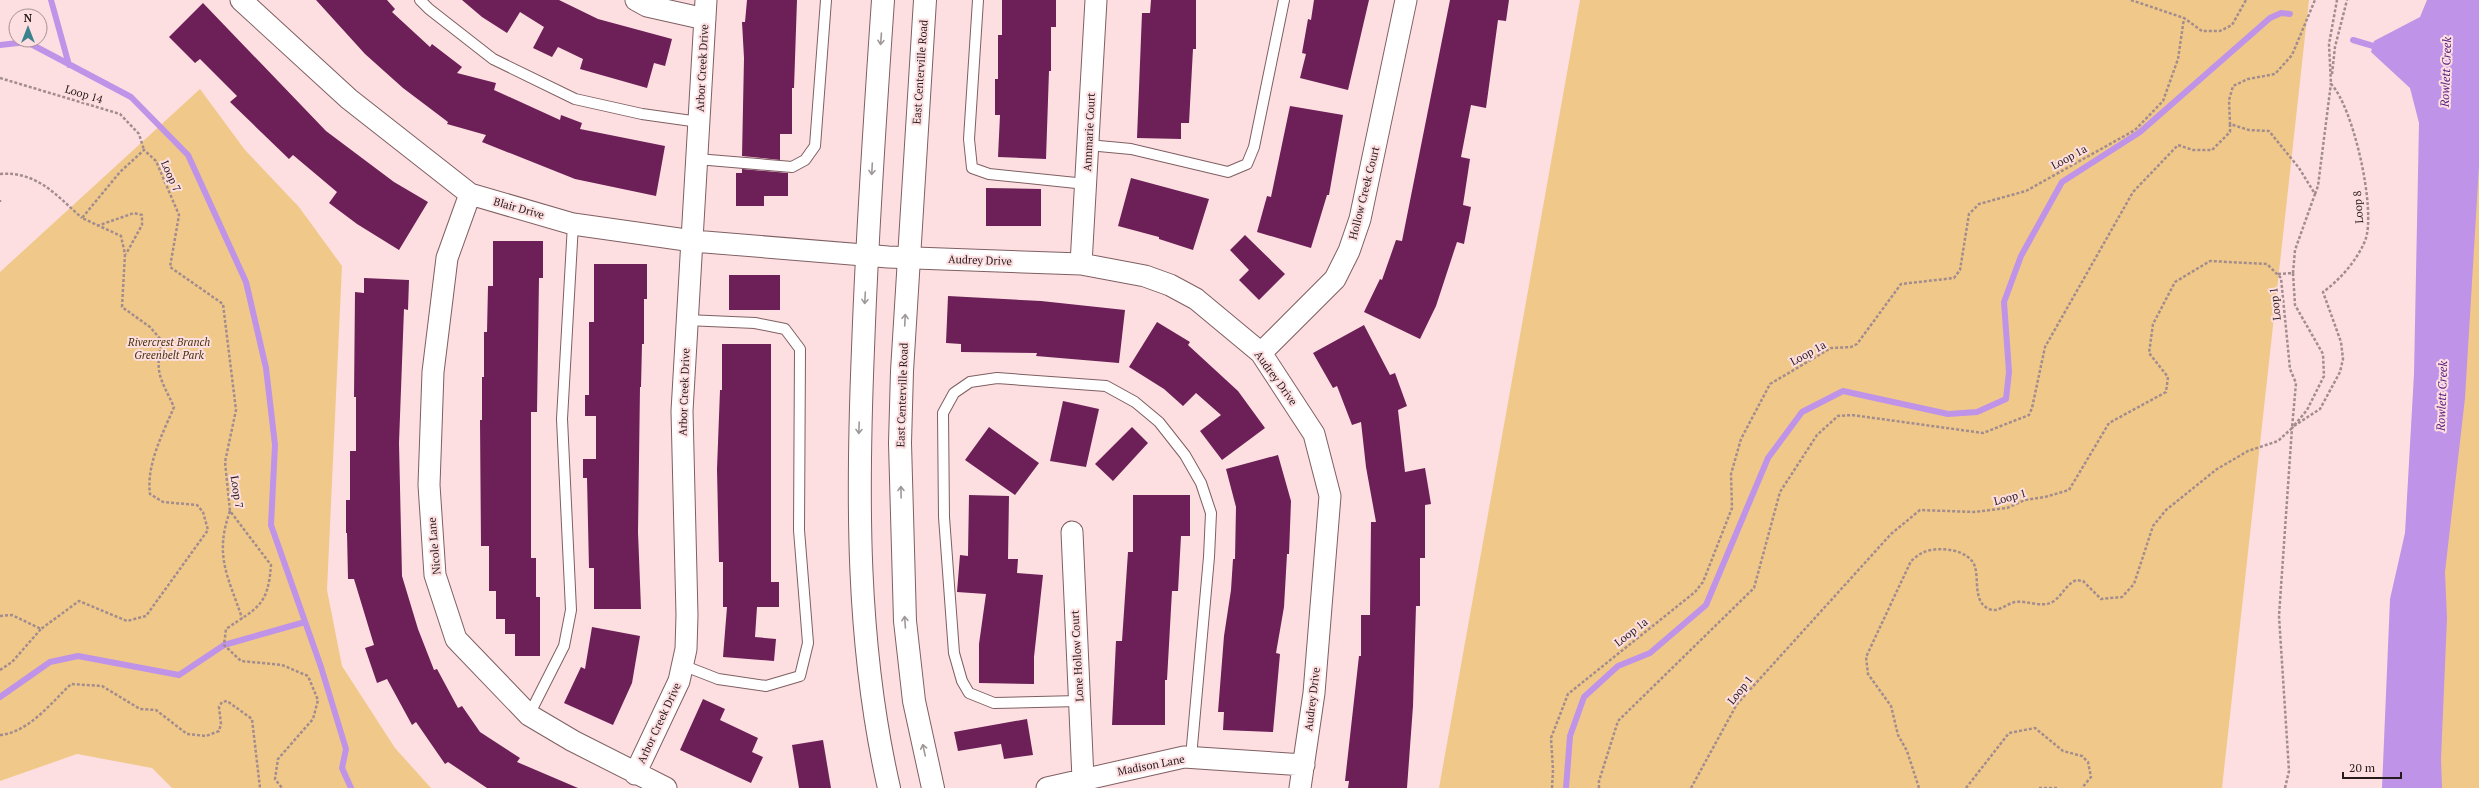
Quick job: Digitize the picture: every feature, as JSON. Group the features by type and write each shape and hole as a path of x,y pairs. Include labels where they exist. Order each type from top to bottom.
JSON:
{"main road":[{"path":"883,0 867,255 859,440 859,562 874,715 889,788"},
{"name":"East Centerville Road","path":"925,0 909,258 900,444 902,562 905,621 914,701 933,788"}],"street":[{"name":"Blair Drive","path":"241,0 349,99 470,194 573,224 693,240 867,255"},
{"path":"636,0 647,6 705,10"},
{"name":"Annmarie Court","path":"1082,264 1096,0"},
{"name":"Hollow Creek Court","path":"1261,354 1335,279 1349,251 1360,219 1406,0"},
{"name":"Arbor Creek Drive","path":"635,774 679,681 686,649 687,615 682,411 686,320 693,240 705,10"},
{"name":"Nicole Lane","path":"470,194 447,258 433,372 429,485 435,576 456,639 529,715 635,774 666,788"},
{"name":"Audrey Drive","path":"867,255 909,258 1082,264 1119,270 1170,285 1196,299 1261,354 1314,434 1330,496 1314,693 1300,788"},
{"name":"Lone Hollow Court","path":"1072,532 1083,779"},
{"name":"Madison Lane","path":"1047,788 1083,779 1191,758 1304,765"}],"lane":[{"path":"420,0 429,10 493,58 575,99 642,114 699,122"},
{"path":"697,159 792,167 805,160 815,146 826,0"},
{"path":"978,0 968,139 972,168 989,174 1086,184"},
{"path":"1088,145 1131,149 1228,172 1247,164 1254,147 1284,0"},
{"path":"529,715 564,646 571,610 562,419 573,224"},
{"path":"682,665 718,679 766,686 800,676 808,643 799,530 800,349 785,329 755,324 686,320"},
{"path":"1079,701 994,703 969,693 962,681 954,653 944,517 943,412 954,393 970,382 997,378 1106,386 1135,402 1159,422 1185,455 1201,483 1211,513 1209,557 1191,758"}],"path":[{"path":"2131,0 2184,18 2202,31 2220,31 2232,25 2246,0"},
{"path":"1600,788 1599,781 1618,721 1754,588 1780,492 1817,435 1838,416 1845,415 1983,434 2028,415 2032,408 2045,347 2133,192 2178,145 2193,150 2212,150 2230,132 2229,100 2233,86 2248,78 2275,74 2292,55 2315,0"},
{"path":"2331,84 2329,44 2337,0"},
{"path":"1919,788 1907,751 1898,735 1891,706 1868,674 1866,657 1912,561 1922,552 1934,549 1952,550 1969,558 1975,566 1979,597 1982,603 1989,609 1997,610 2015,602 2046,604 2054,601 2068,584 2076,580 2083,581 2101,599 2122,597 2134,584 2153,526 2166,510 2217,469 2248,451 2278,441 2292,428 2307,410 2324,376 2323,354 2295,305 2293,273 2295,250 2318,186 2335,47 2347,0"},
{"name":"Loop 1a","path":"1552,788 1553,770 1551,738 1568,694 1695,592 1703,582 1732,508 1731,474 1741,439 1770,384 1831,348 1851,347 1857,344 1901,284 1954,278 1960,270 1970,214 1979,204 2026,190 2135,130 2163,101 2178,59 2184,18"},
{"name":"Loop 14","path":"0,78 120,114 139,134 144,150"},
{"name":"Loop 8","path":"2292,428 2320,409 2340,372 2343,359 2342,342 2323,292 2349,266 2365,240 2369,219 2360,152 2339,92 2331,84"},
{"path":"2230,124 2249,130 2269,131 2299,168 2315,194"},
{"path":"82,218 120,172 144,150"},
{"name":"Loop 7","path":"144,150 156,161 178,215 170,267 223,304 236,410 224,462 230,511 271,565 269,587 260,606 226,629 224,646 241,661 282,665 308,676 318,700 313,719 278,759 275,779 282,788"},
{"path":"0,174 17,174 38,180 82,218 96,226 121,236 125,254 122,307 150,327 162,341 156,362 159,377 174,407 160,439 149,482 150,494 163,502 197,506 203,512 208,530 146,616 126,621 79,601 41,629 12,662 0,670"},
{"path":"96,226 134,213 142,215 142,225 125,254"},
{"name":"Loop 1","path":"1691,788 1736,704 1891,534 1920,510 1974,512 2007,508 2025,500 2045,497 2068,490 2109,423 2166,392 2168,377 2149,353 2153,324 2175,282 2210,260 2267,264 2278,274 2280,278 2290,369 2296,382 2279,616 2289,771 2285,788"},
{"path":"2278,274 2293,273"},
{"path":"230,511 223,532 222,554 242,618"},
{"path":"0,616 12,614 41,629"},
{"path":"0,735 20,728 34,718 71,684 102,686 140,709 156,710 187,734 206,736 218,731 221,724 218,707 222,702 228,701 252,719 260,788"},
{"path":"1966,788 2010,733 2035,728 2063,751 2082,756 2088,762 2091,778 2082,788"},
{"path":"2039,788 2056,788"}],"green space":[{"path":"1580,0 2309,0 2222,788 1439,788"},
{"path":"2479,0 2479,788 2426,788"},
{"name":"Rivercrest Branch Greenbelt Park","path":"200,89 245,150 299,207 342,266 327,590 342,666 395,748 431,788 172,788 152,768 77,754 0,781 0,272"}],"water":[{"name":"Rowlett Creek","path":"2427,0 2479,0 2479,166 2465,398 2445,572 2447,618 2441,759 2442,788 2382,788 2390,599 2405,533 2414,374 2419,123 2410,88 2371,52 2374,41 2420,17"}],"building":[{"path":"316,0 387,0 395,9 392,12 430,47 432,44 462,67 457,73 496,83 494,90 560,120 561,115 582,123 580,129 665,146 656,196 575,179 482,142 486,135 447,124 448,122 403,88 365,54"},
{"path":"462,0 559,0 598,19 672,39 665,66 654,63 647,88 580,69 583,59 558,47 552,57 533,48 544,27 520,12 507,33 482,17"},
{"path":"747,0 797,0 794,88 792,88 792,134 780,134 780,160 742,156 744,58 742,22 745,22"},
{"path":"1002,0 1056,0 1056,27 1051,27 1051,71 1049,71 1046,159 998,157 1000,115 995,115 995,79 998,79 998,35 1002,35"},
{"path":"1151,0 1196,0 1196,49 1193,49 1189,123 1181,123 1181,139 1137,138 1142,13 1150,13"},
{"path":"1314,0 1369,0 1348,90 1300,78 1306,54 1302,53 1308,19 1311,20"},
{"path":"1450,0 1509,0 1506,21 1498,20 1486,108 1471,105 1461,157 1470,159 1463,205 1471,207 1464,244 1457,242 1436,306 1420,339 1364,312 1380,279 1382,280 1396,240 1402,241"},
{"path":"203,3 326,131 394,182 428,202 399,250 357,224 329,203 337,192 293,155 289,159 230,102 237,96 200,59 195,63 169,37"},
{"path":"1290,106 1343,115 1329,195 1327,195 1311,248 1257,232 1267,196 1271,197"},
{"path":"742,169 788,173 788,196 764,196 764,206 736,206 736,173 742,173"},
{"path":"1131,178 1209,199 1193,250 1159,239 1159,237 1118,226"},
{"path":"986,188 1041,189 1041,226 986,226"},
{"path":"1245,235 1285,274 1259,300 1239,280 1249,270 1230,250"},
{"path":"493,241 543,241 543,278 539,278 537,412 531,412 531,558 536,558 536,597 540,597 540,656 515,656 515,634 505,634 505,619 496,619 496,591 489,591 489,546 481,546 480,420 482,420 484,332 487,332 488,286 493,286"},
{"path":"594,264 647,264 647,299 644,299 644,344 642,344 640,387 638,532 641,609 594,609 594,568 589,568 587,478 583,478 583,459 596,459 596,416 585,416 585,395 589,395 589,322 594,322"},
{"path":"729,275 780,275 780,310 729,310"},
{"path":"364,278 409,280 408,310 404,309 399,443 402,576 418,629 434,670 437,669 458,708 462,706 480,732 520,758 517,762 578,788 487,788 448,762 445,764 416,722 412,725 387,679 377,683 365,648 374,645 354,579 348,579 346,533 346,500 350,500 350,451 356,451 356,397 354,397 355,292 364,293"},
{"path":"948,296 1041,301 1125,310 1119,363 1036,356 1037,353 961,352 961,344 946,343"},
{"path":"1157,322 1190,342 1188,345 1238,391 1265,428 1222,460 1200,431 1221,415 1196,393 1183,406 1164,389 1129,367"},
{"path":"1364,325 1390,375 1395,373 1407,406 1398,410 1405,472 1425,468 1431,504 1425,505 1425,558 1420,558 1420,606 1416,606 1413,706 1407,788 1348,788 1349,781 1345,781 1359,656 1361,656 1361,615 1370,615 1371,522 1376,522 1366,467 1361,422 1352,425 1337,386 1333,388 1313,353"},
{"path":"722,344 771,344 771,582 779,582 779,607 757,607 755,637 776,639 774,661 723,657 727,607 723,607 723,562 719,562 717,469 720,390 722,390"},
{"path":"1063,401 1099,409 1086,467 1050,461"},
{"path":"989,427 1039,463 1015,495 965,460"},
{"path":"1132,427 1148,443 1113,481 1095,464"},
{"path":"1278,455 1291,501 1289,554 1287,554 1284,607 1276,653 1280,654 1273,732 1223,730 1224,712 1218,712 1224,636 1231,590 1233,559 1235,559 1236,507 1226,469"},
{"path":"969,495 1009,496 1008,559 1018,559 1017,573 1043,575 1034,657 1034,684 979,683 979,644 986,594 957,592 960,555 968,556"},
{"path":"1133,495 1190,495 1190,536 1181,536 1178,591 1172,591 1167,680 1165,680 1165,725 1112,725 1116,641 1122,641 1128,552 1133,552"},
{"path":"592,627 640,636 632,683 613,725 564,703 581,667 585,669"},
{"path":"703,699 725,709 720,720 758,738 752,752 763,757 751,783 680,750"},
{"path":"1027,719 1033,755 1004,759 1001,744 958,751 954,732"},
{"path":"823,740 831,788 799,788 792,745"}],"waterway":[{"path":"51,0 69,65"},
{"path":"1566,788 1570,736 1584,697 1618,666 1650,653 1706,605 1768,458 1802,412 1843,391 1948,414 1977,412 2006,399 2009,372 2004,302 2021,256 2062,182 2140,132 2270,18 2281,13 2290,14"},
{"path":"2353,40 2380,48"},
{"path":"0,45 27,42 131,97 188,155 246,282 266,368 275,445 271,525 321,667 346,749 342,768 351,788"},
{"path":"0,697 50,662 78,656 179,675 224,645 305,622"}]}
